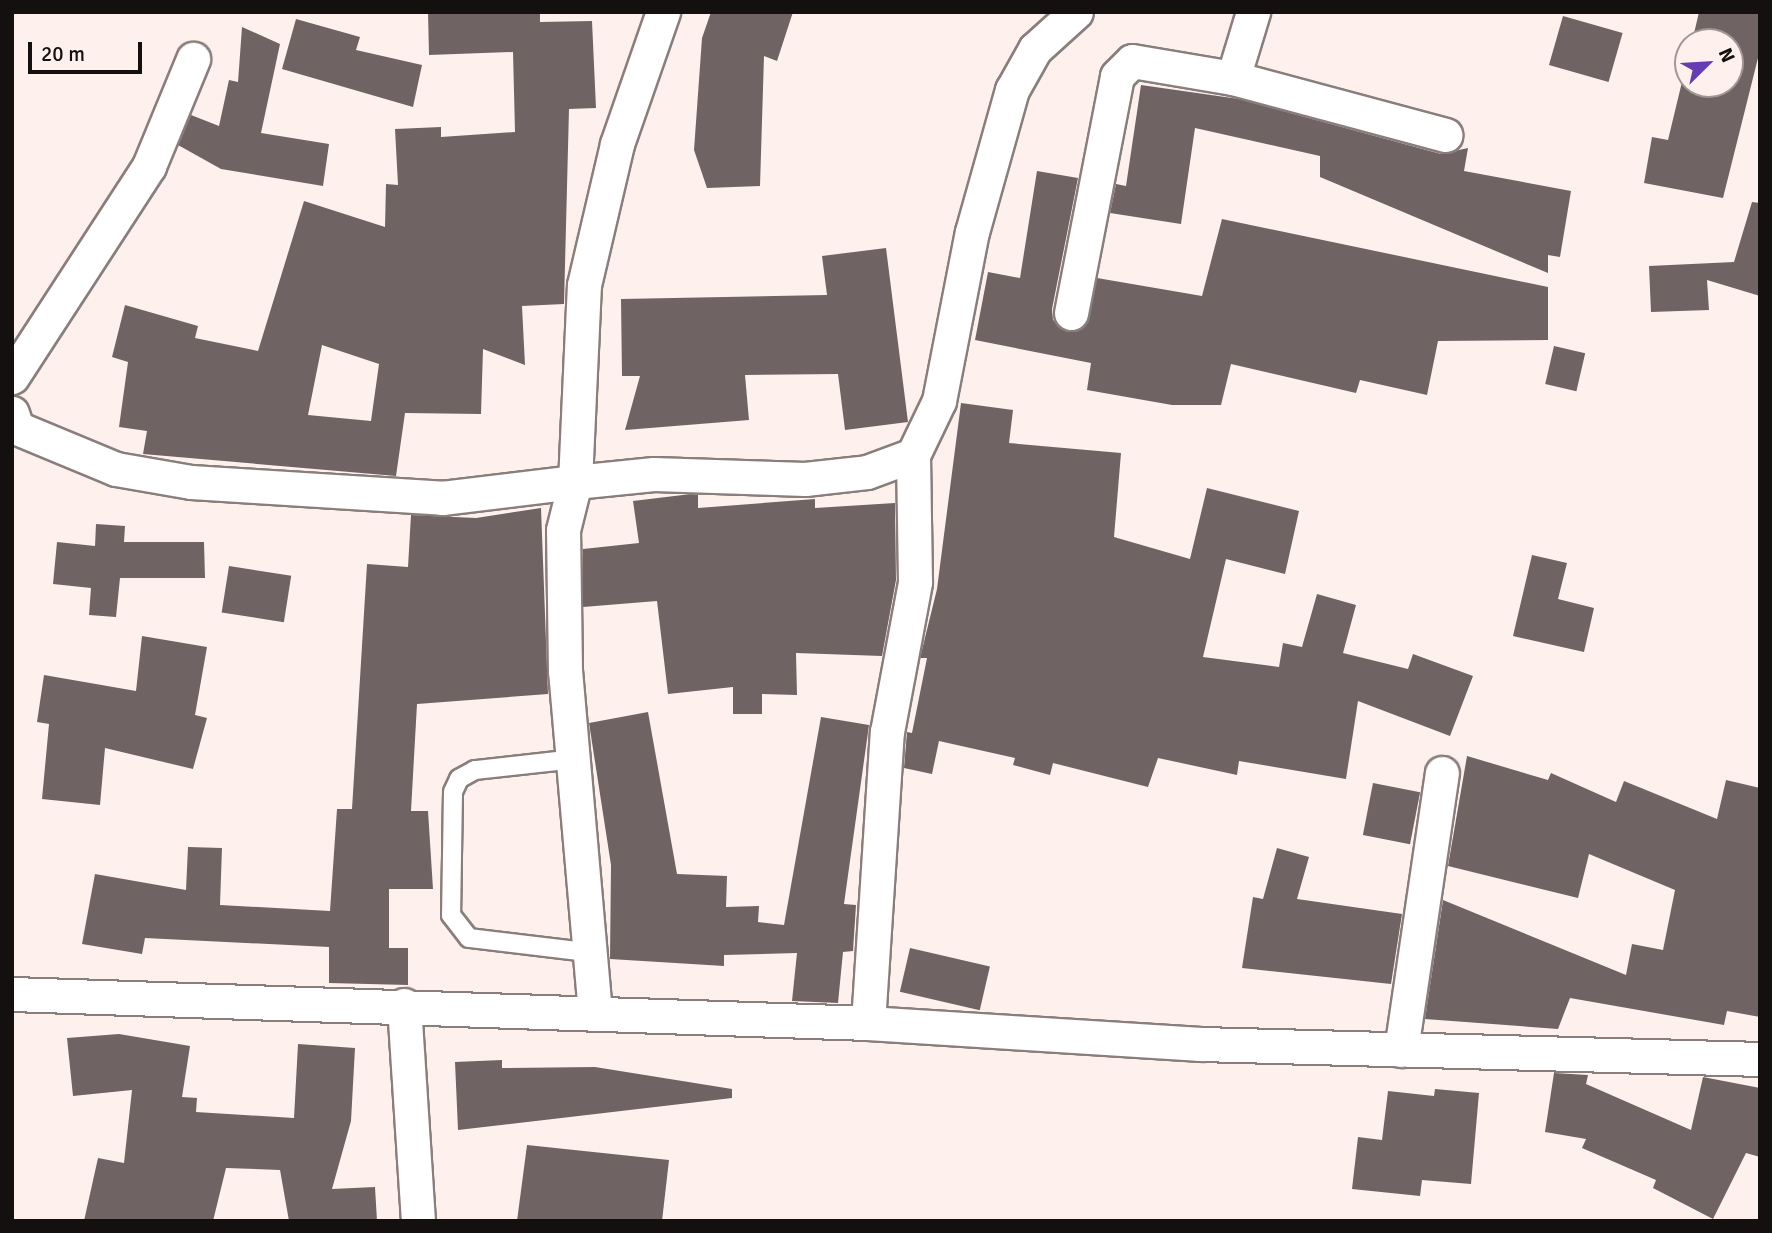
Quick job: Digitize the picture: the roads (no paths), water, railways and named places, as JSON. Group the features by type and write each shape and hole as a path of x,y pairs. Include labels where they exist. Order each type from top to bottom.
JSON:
{"street":[{"path":"595,1013 595,953 575,759 563,530 575,482 584,285 617,144 663,12"},
{"path":"868,1023 887,732 915,582 914,455 939,401 972,232 1012,90 1035,49 1076,12"},
{"path":"1233,78 1252,12"},
{"path":"12,377 149,166 193,59"},
{"path":"1071,313 1117,76 1132,61 1143,60 1233,78 1446,135"},
{"path":"12,413 17,428 116,469 191,482 442,498 654,474 805,479 867,472 914,455"},
{"path":"1401,1051 1442,773"},
{"path":"12,994 404,1005 868,1023 1401,1051 1760,1059"},
{"path":"404,1005 418,1221"}],"lane":[{"path":"575,759 475,770 459,779 453,792 452,915 470,938 595,953"}]}
